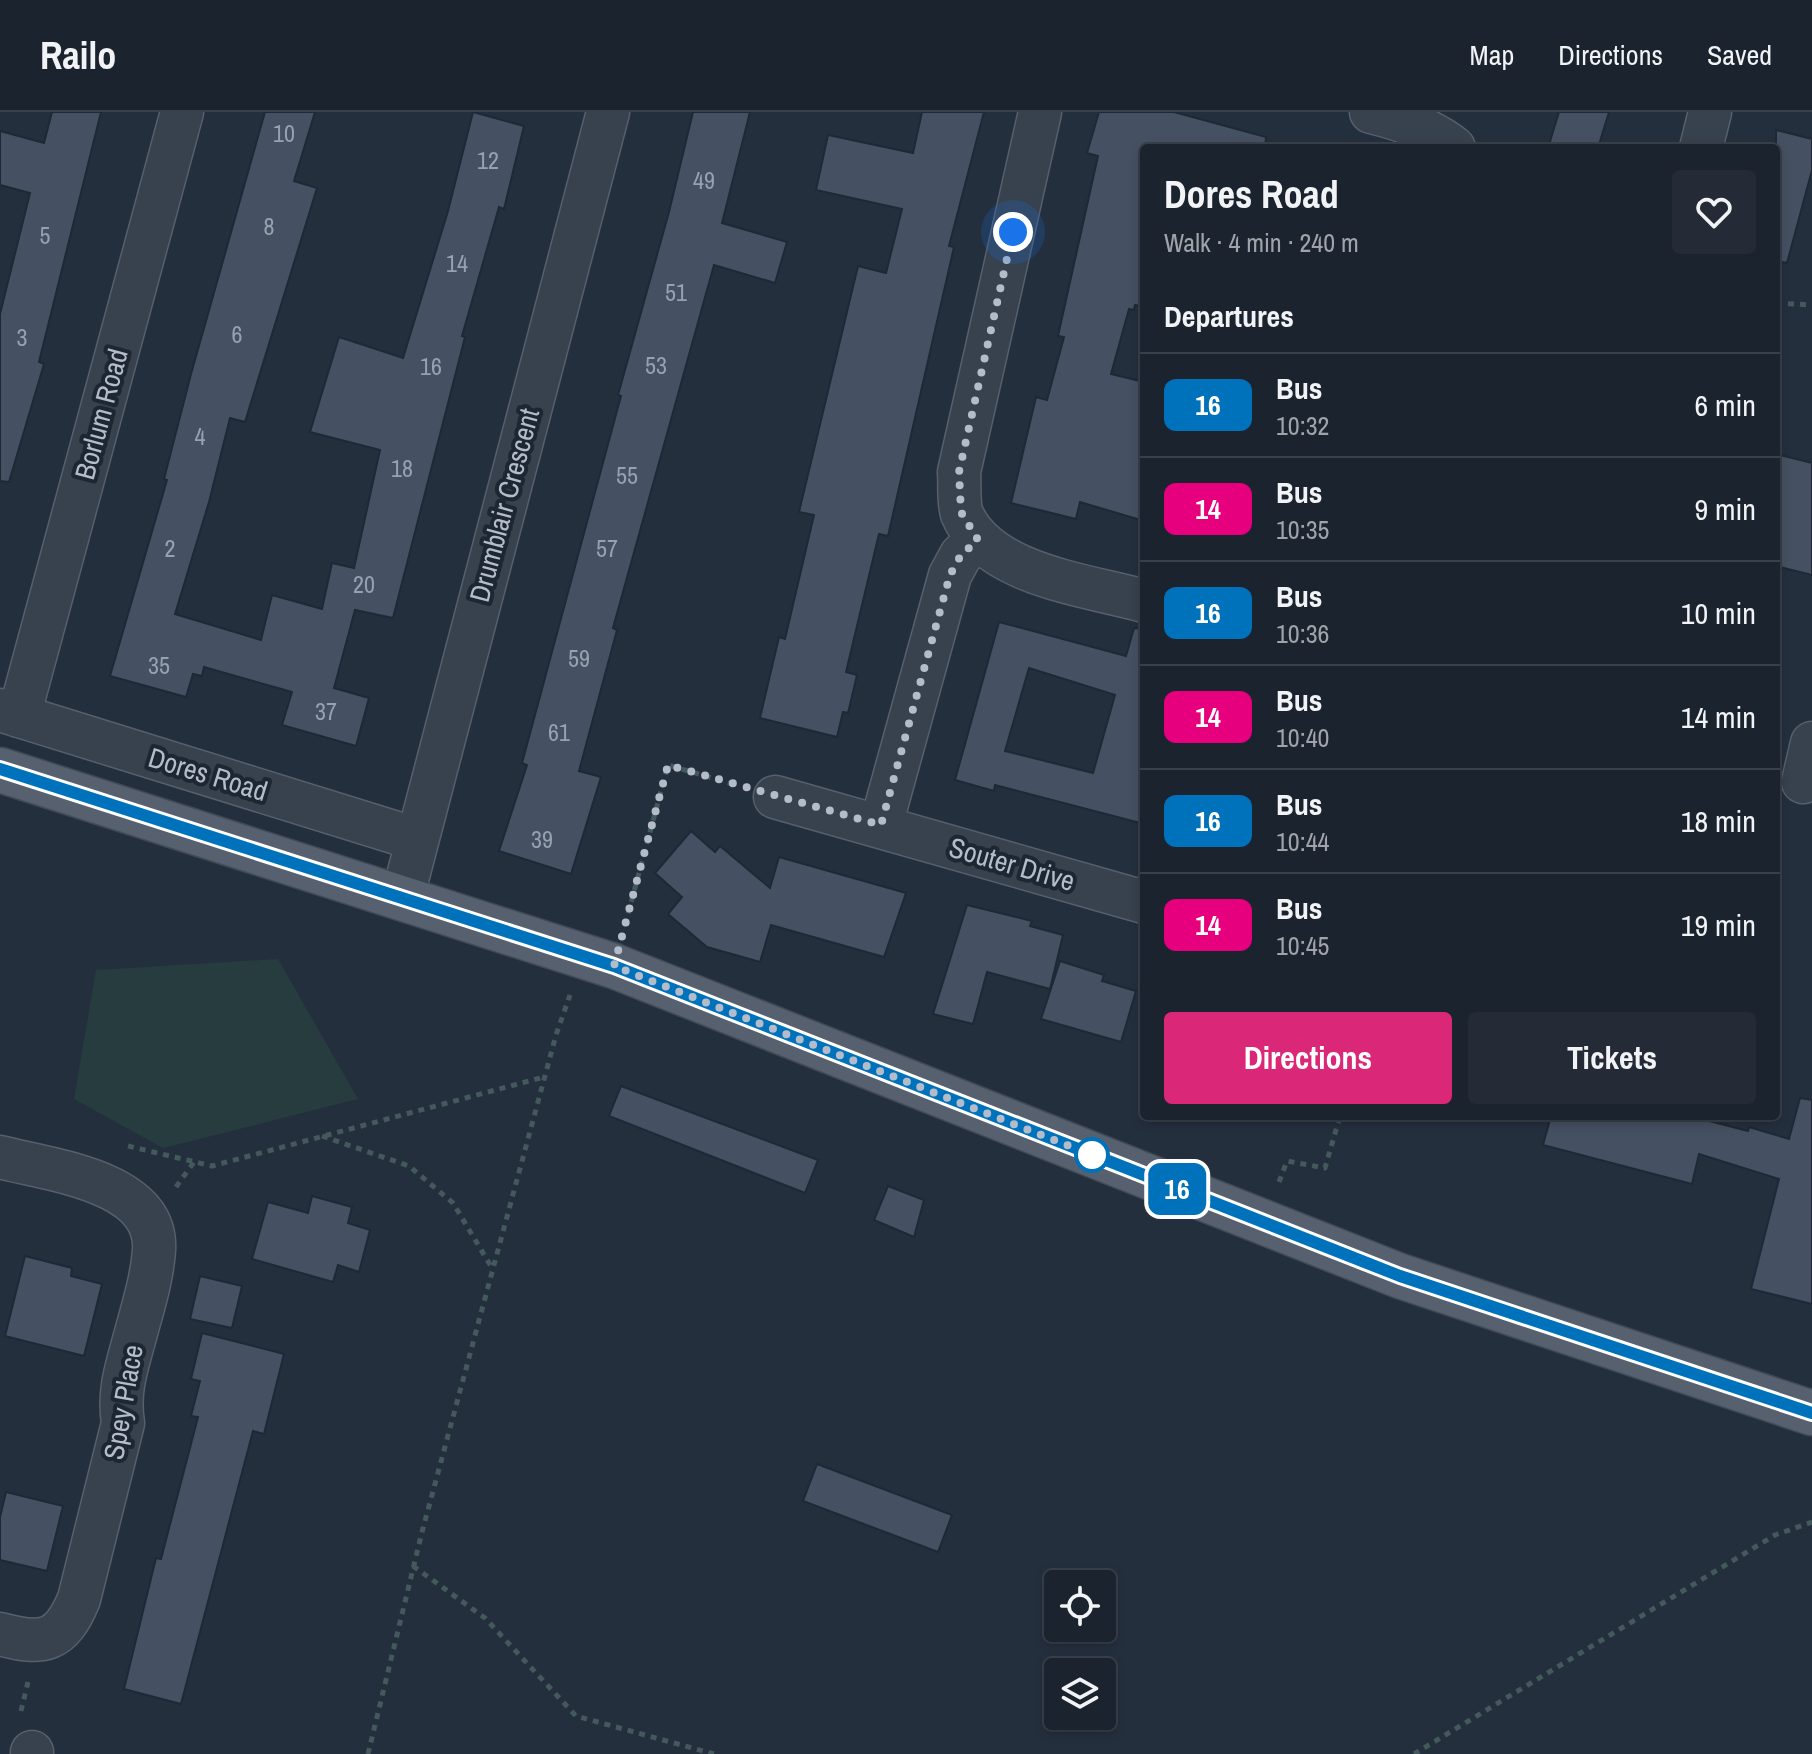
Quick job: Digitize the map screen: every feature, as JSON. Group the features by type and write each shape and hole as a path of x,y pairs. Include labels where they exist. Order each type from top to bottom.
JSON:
{"main road":[{"name":"Dores Road","path":"0,770 599,962 863,1062 1262,1224 1400,1276 1812,1413"}],"street":[{"name":"Borlum Road","path":"10,713 182,112"},
{"name":"Drumblair Crescent","path":"402,899 608,112"},
{"path":"1040,112 959,472 961,512 978,540 999,558 1140,600"},
{"path":"1371,112 1395,118 1449,144"},
{"path":"1702,144 1710,112"},
{"path":"881,825 950,575 961,555 978,540"},
{"name":"Dores Road","path":"10,713 416,839"},
{"name":"Souter Drive","path":"775,797 1140,901"},
{"name":"Spey Place","path":"0,1157 96,1182 136,1203 150,1221 154,1247 151,1274 119,1396 123,1423 79,1599 69,1623 54,1637 19,1638"}],"path":[{"path":"1780,303 1812,305"},
{"path":"368,1754 413,1566 545,1076 599,962 668,765 775,797"},
{"path":"120,1145 212,1166 545,1076"},
{"path":"1262,1224 1287,1161 1325,1168 1339,1120"},
{"path":"322,1136 409,1166 453,1203 493,1269"},
{"path":"1414,1754 1775,1535 1812,1522"},
{"path":"413,1566 485,1618 576,1716 714,1754"},
{"path":"19,1638 14,1742 32,1753"}],"green space":[{"path":"278,959 358,1099 163,1148 74,1099 96,970"}],"building":[{"path":"52,112 101,112 39,362 44,364 9,482 0,481 0,314 30,193 0,185 0,131 44,143"},
{"path":"265,112 315,112 294,181 317,188 245,422 230,418 209,502 175,614 261,640 272,595 322,609 332,563 354,568 380,450 310,432 339,337 403,358 448,211 473,112 524,126 504,209 499,207 462,336 465,337 393,618 355,610 334,688 369,698 356,746 282,725 292,692 204,667 202,676 193,674 186,697 110,676 167,480 164,479 191,374"},
{"path":"693,112 750,112 722,223 787,242 775,283 714,265 613,628 617,630 579,771 601,777 571,874 499,851 527,765 522,763 621,396 618,395 669,212"},
{"path":"922,112 984,112 949,246 954,247 888,536 879,534 846,672 857,675 848,713 843,712 837,737 760,718 779,637 785,639 814,515 799,512 858,266 886,273 902,209 816,190 828,135 913,153"},
{"path":"1099,112 1174,112 1266,137 1265,144 1140,144 1140,306 1129,309 1111,374 1140,381 1140,520 1080,502 1076,519 1011,503 1036,397 1047,400 1064,337 1058,336 1098,156 1087,153"},
{"path":"1559,112 1609,112 1599,144 1549,144"},
{"path":"1776,130 1812,139 1812,170 1787,263 1780,262 1780,144 1776,144"},
{"path":"1780,455 1812,463 1812,575 1780,567"},
{"path":"999,622 1126,656 1134,628 1140,629 1140,823 995,785 994,791 955,780","holes":["1029,668 1115,695 1093,773 1005,751"]},
{"path":"691,831 715,852 720,846 770,888 779,857 906,893 884,957 771,925 760,962 707,947 668,914 682,897 655,873"},
{"path":"967,905 1032,921 1030,926 1063,935 1050,989 987,972 973,1024 933,1014"},
{"path":"1060,961 1104,975 1102,981 1136,991 1121,1042 1041,1019"},
{"path":"621,1086 818,1160 805,1193 609,1116"},
{"path":"1800,1098 1812,1100 1812,1304 1751,1289 1779,1179 1699,1154 1692,1184 1543,1145 1550,1120 1705,1120 1748,1131 1749,1127 1789,1139"},
{"path":"888,1186 924,1200 914,1237 874,1220"},
{"path":"312,1196 352,1207 348,1223 370,1230 359,1272 338,1265 333,1282 252,1259 268,1202 308,1213"},
{"path":"25,1256 72,1268 71,1276 102,1284 84,1356 5,1336"},
{"path":"200,1276 242,1286 232,1328 190,1319"},
{"path":"202,1333 284,1354 264,1434 253,1431 181,1704 124,1689 156,1558 161,1559 198,1417 191,1416 200,1381 191,1379"},
{"path":"817,1464 952,1515 938,1552 803,1501"},
{"path":"6,1492 63,1506 47,1571 0,1560 0,1517"}],"bus line":[{"name":"16","path":"0,769 614,966 1400,1276 1812,1413"}],"route":[{"path":"1013,232 959,472 961,512 978,540 961,555 950,575 881,825 668,765 614,966 1092,1155"}]}
